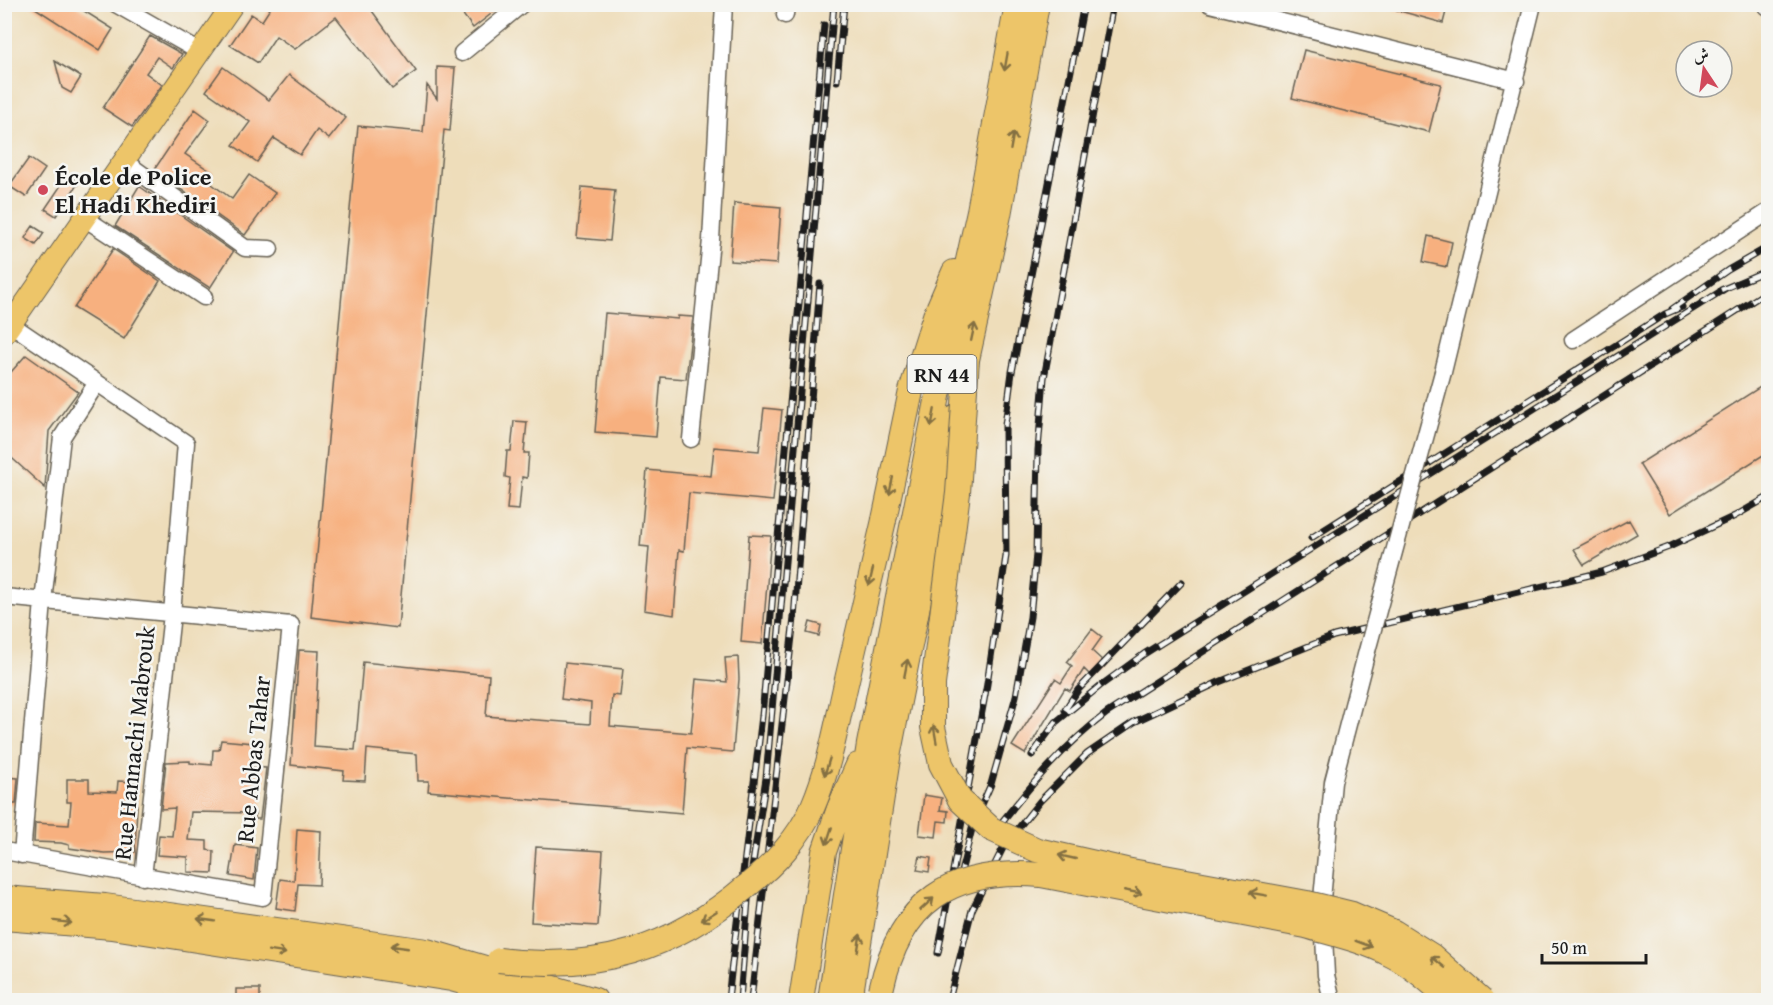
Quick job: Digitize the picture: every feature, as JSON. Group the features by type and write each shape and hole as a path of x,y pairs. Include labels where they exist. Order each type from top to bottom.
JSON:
{"highway":[{"name":"RN 44","path":"869,744 939,386 979,211 1017,4"},
{"path":"850,1000 889,752 967,359 999,215 1036,4"},
{"path":"4,918 112,927 452,979 495,974 539,965 583,963 633,952 688,929 721,909 777,861 813,808 828,766 911,391 935,316 979,211"},
{"path":"967,359 958,493 933,684 933,727 941,764 960,800 991,828 1037,850 1126,870 1307,903 1352,914 1394,932 1432,956 1482,1000"},
{"path":"801,1000 824,852 843,797 869,744"},
{"path":"830,1000 869,744"},
{"path":"881,995 888,959 897,940 925,904 943,890 965,880 985,875 1018,873 1059,878 1306,926 1348,937 1388,953 1421,974 1451,1000"},
{"path":"4,898 105,906 428,951 495,974 595,1000"},
{"path":"495,974 528,1000"}],"main road":[{"path":"8,330 232,4"}],"street":[{"path":"116,4 200,52"},
{"path":"462,53 522,4"},
{"path":"692,439 711,240 724,4"},
{"path":"1210,4 1516,81"},
{"path":"1332,1000 1326,975 1322,899 1332,794 1367,651 1443,372 1533,4"},
{"path":"124,162 245,248 270,249"},
{"path":"1573,340 1768,212"},
{"path":"86,219 204,297"},
{"path":"8,330 96,384 62,437 44,601 22,855"},
{"name":"Rue Hannachi Mabrouk","path":"96,384 186,443 172,614 143,878"},
{"path":"4,597 172,614"},
{"name":"Rue Abbas Tahar","path":"143,878 263,897 291,626 172,614"},
{"path":"4,851 143,878"}],"building":[{"path":"29,4 73,4 113,29 100,50"},
{"path":"273,4 367,4 416,71 392,89 336,17 295,49 276,36 258,63 230,45 251,14 262,21"},
{"path":"455,4 504,4 473,28"},
{"path":"1390,4 1448,4 1443,23 1389,8"},
{"path":"150,36 182,54 173,68 157,57 146,73 162,85 132,127 103,108"},
{"path":"1304,50 1441,84 1429,132 1292,98"},
{"path":"55,61 81,77 71,93 62,88"},
{"path":"223,67 269,100 289,75 346,118 329,139 317,130 300,155 274,138 257,162 233,145 250,122 206,91"},
{"path":"437,67 455,68 450,131 444,130 398,628 311,617 358,126 423,132 427,85 437,99"},
{"path":"195,109 210,120 185,154 213,173 208,181 232,199 249,175 275,193 245,235 154,170"},
{"path":"29,158 45,169 26,197 9,186"},
{"path":"68,175 79,182 56,216 45,209"},
{"path":"139,186 233,252 210,288 115,226"},
{"path":"582,187 615,190 610,241 577,238"},
{"path":"734,203 781,207 777,264 730,261"},
{"path":"33,226 44,233 36,245 25,238"},
{"path":"1428,236 1452,242 1447,267 1423,262"},
{"path":"113,249 160,281 124,339 74,308"},
{"path":"605,313 678,319 678,316 693,317 686,379 661,377 656,437 595,432"},
{"path":"26,355 78,392 49,431 45,488 4,451 4,380"},
{"path":"1768,382 1768,452 1670,514 1639,464"},
{"path":"764,408 782,410 773,501 689,493 684,551 679,550 674,615 644,610 649,547 640,546 647,470 711,476 714,447 759,451"},
{"path":"514,421 527,422 524,453 529,453 527,478 522,477 519,510 507,509 510,478 505,477 507,451 511,451"},
{"path":"1629,520 1637,534 1584,565 1574,549"},
{"path":"749,535 771,536 762,644 741,642"},
{"path":"810,622 821,625 819,636 807,633"},
{"path":"1092,629 1102,637 1092,651 1104,662 1090,675 1084,669 1070,691 1065,688 1025,754 1012,746 1055,679 1061,683 1072,666 1067,662"},
{"path":"299,650 319,651 314,747 355,750 363,662 489,675 486,716 590,724 591,703 561,699 565,663 623,669 620,696 612,695 610,726 691,733 696,679 727,682 725,658 738,657 739,679 733,752 687,748 682,813 428,791 429,781 418,781 417,754 367,749 365,781 343,780 344,771 291,765"},
{"path":"221,740 253,743 250,767 266,768 260,819 255,819 255,813 191,812 188,840 207,841 207,850 214,851 213,873 188,872 188,857 157,855 159,835 172,836 175,808 161,809 166,762 190,761 190,763 212,765 213,750 219,750"},
{"path":"4,777 18,778 16,804 4,804"},
{"path":"67,779 89,779 89,791 117,792 118,781 138,782 135,852 104,853 69,848 69,845 61,843 34,842 35,823 69,825 71,802 67,802"},
{"path":"924,795 942,798 940,810 948,811 947,822 938,821 936,837 919,835"},
{"path":"297,829 321,831 319,885 298,884 295,911 276,908 280,879 294,881"},
{"path":"235,845 257,848 254,880 230,876"},
{"path":"536,847 603,851 598,926 531,922"},
{"path":"920,856 931,858 929,872 917,870"},
{"path":"236,989 260,989 260,1000 236,1000"}],"railway":[{"path":"740,1000 749,888 766,778 834,4"},
{"path":"837,81 844,4"},
{"path":"938,953 987,684 1006,556 1005,425 1012,372 1084,4"},
{"path":"959,880 973,825 991,784 1016,696 1030,617 1036,554 1038,450 1044,378 1113,4"},
{"path":"731,972 762,716 824,25"},
{"path":"1672,309 1728,270 1768,247"},
{"path":"1721,290 1768,270"},
{"path":"751,1000 794,618 820,284"},
{"path":"1032,755 1056,722 1144,654 1726,288"},
{"path":"997,828 1035,781 1076,739 1107,713 1768,291"},
{"path":"1311,538 1665,314 1682,307"},
{"path":"949,1000 972,910 1004,846 1040,801 1087,754 1134,722 1219,682 1334,636 1602,572 1669,547 1735,516 1768,497"},
{"path":"1065,710 1078,690 1182,582"},
{"path":"728,1000 732,964"}],"place":[{"name":"École de Police El Hadi Khediri","path":"43,190"}]}
